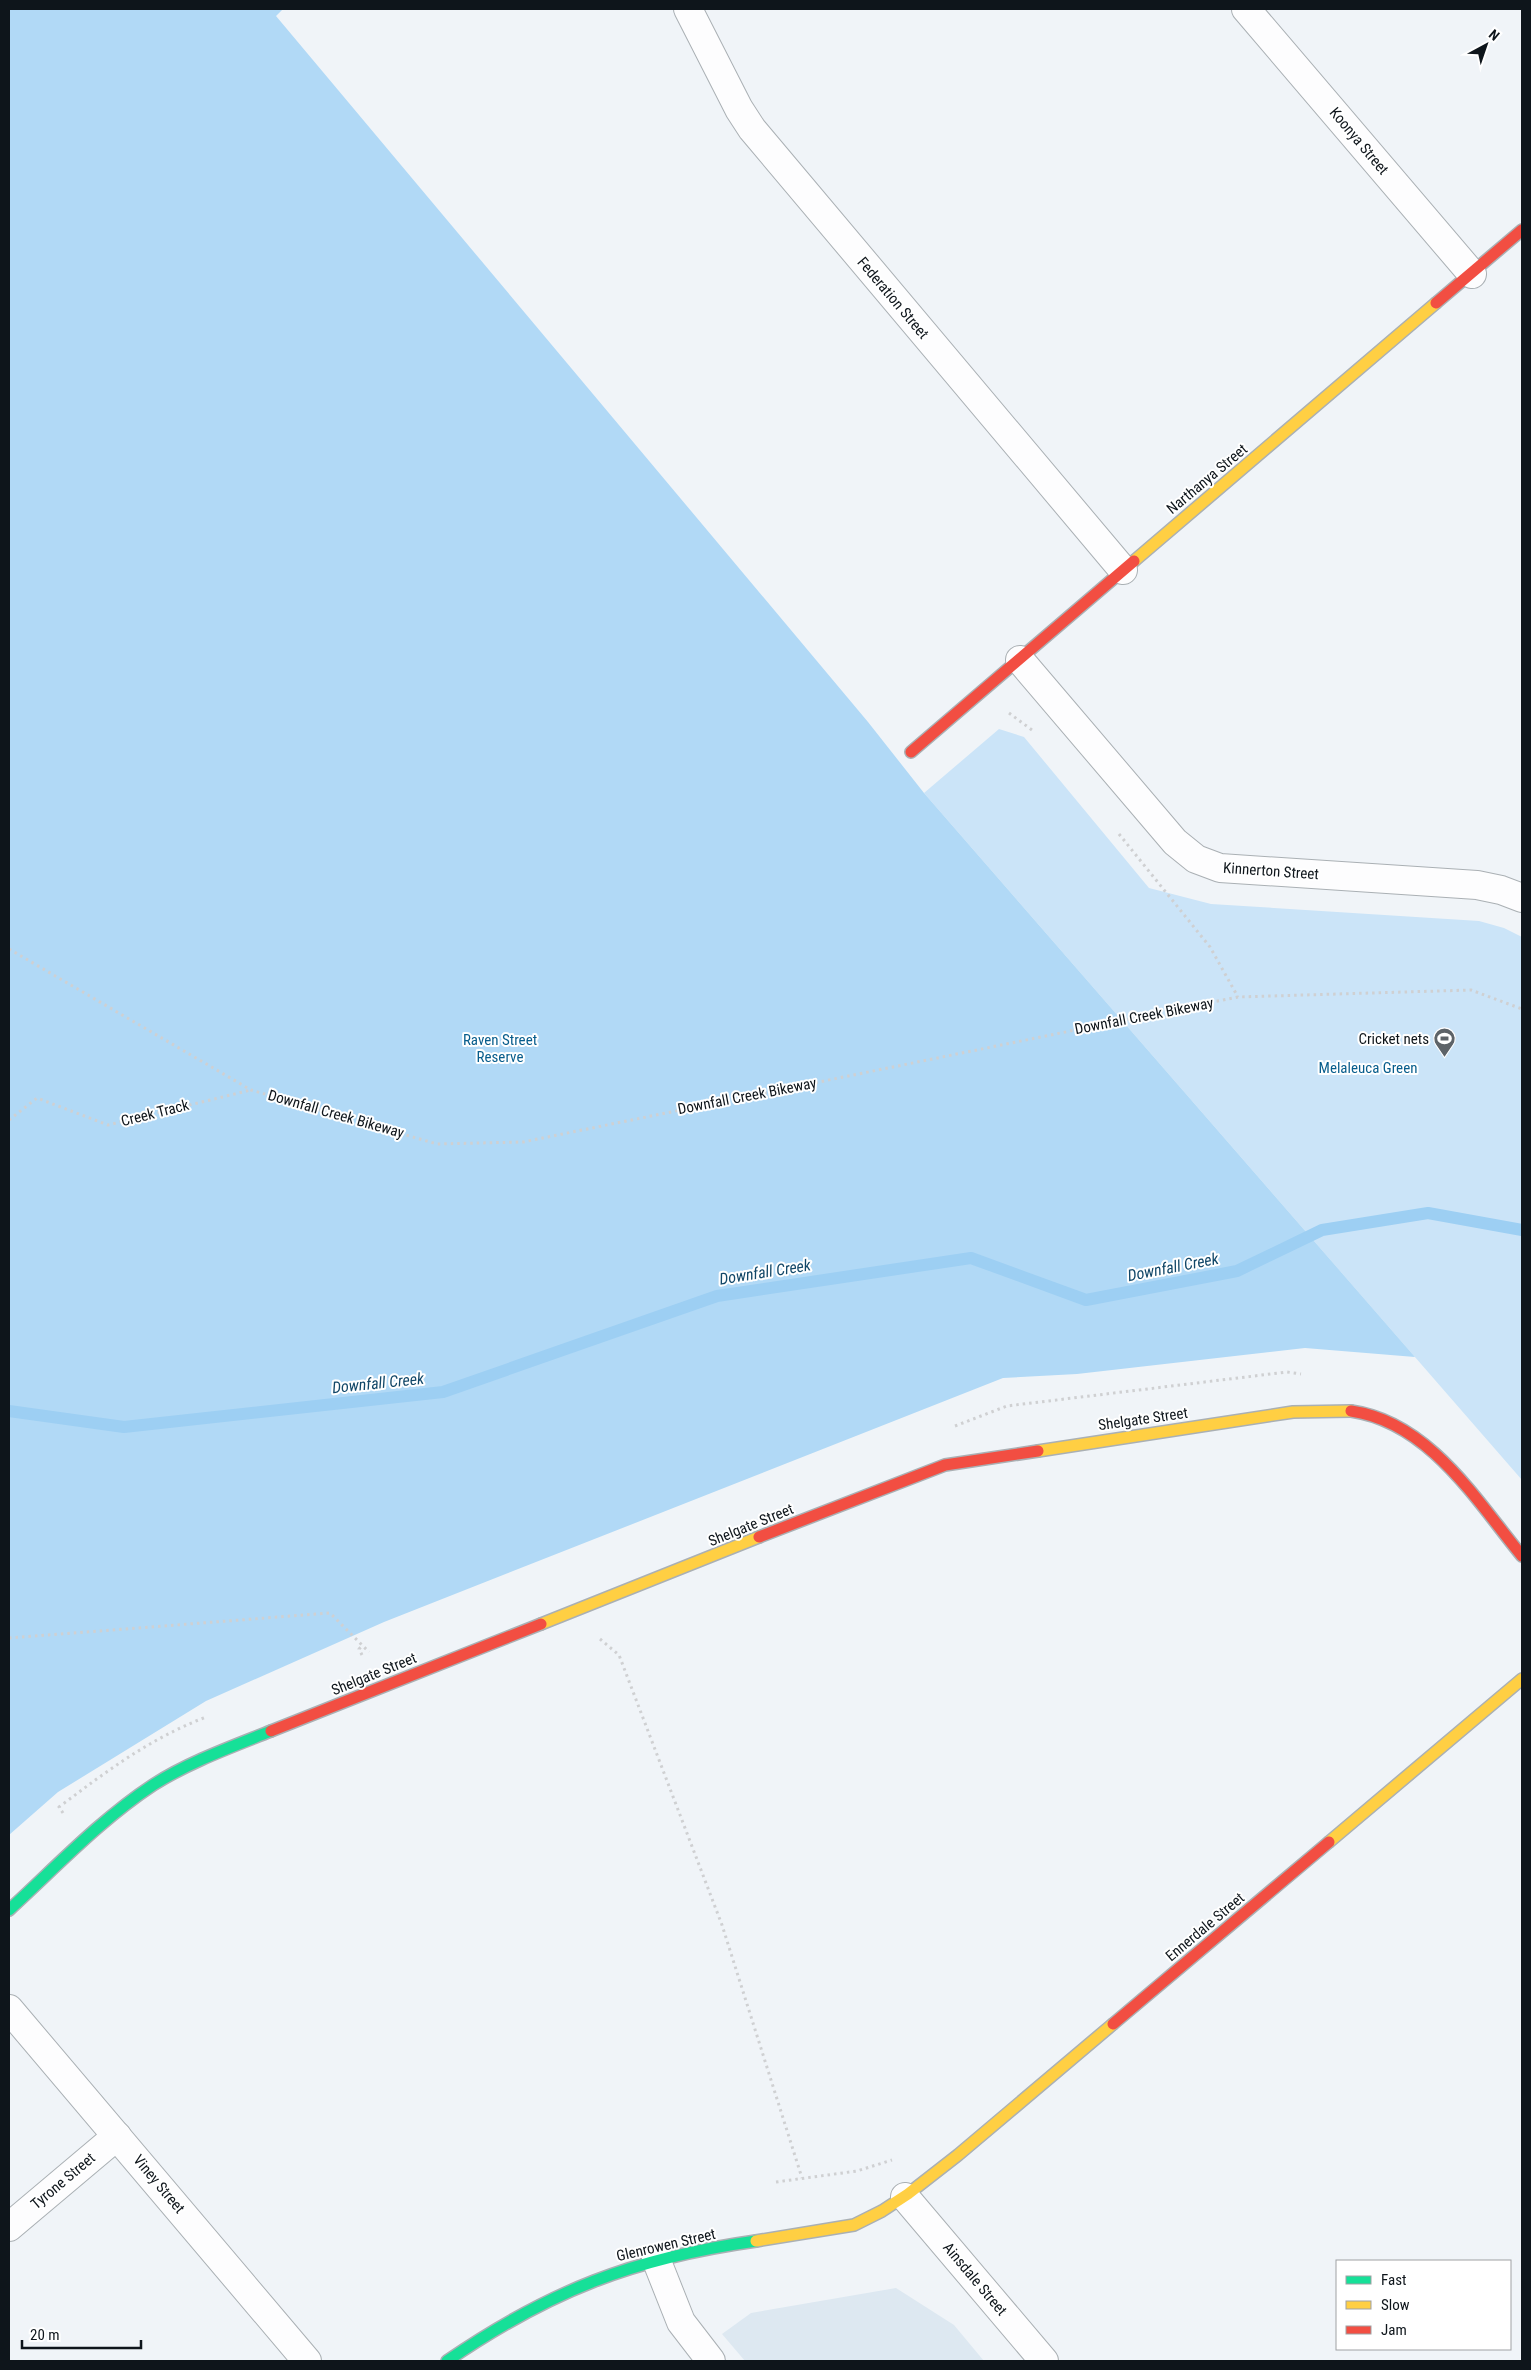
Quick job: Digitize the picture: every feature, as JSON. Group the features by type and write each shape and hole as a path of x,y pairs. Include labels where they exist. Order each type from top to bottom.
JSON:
{"street":[{"name":"Federation Street","path":"688,9 739,109 752,129 1122,570"},
{"name":"Koonya Street","path":"1246,9 1472,274"},
{"name":"Narthanya Street","path":"911,752 1522,230"},
{"name":"Kinnerton Street","path":"1020,660 1163,829 1196,859 1220,868 1477,885 1501,890 1522,898"},
{"name":"Shelgate Street","path":"9,1910 128,1804 155,1785 188,1766 222,1750 918,1474 945,1466 1293,1412 1328,1410 1355,1412 1383,1418 1404,1428 1422,1442 1440,1460 1522,1556"},
{"name":"Ennerdale Street","path":"905,2197 965,2149 1522,1679"},
{"name":"Viney Street","path":"9,2008 307,2361"},
{"name":"Tyrone Street","path":"9,2227 117,2136"},
{"name":"Glenrowen Street","path":"447,2361 501,2325 565,2292 610,2273 656,2259 854,2225 874,2216 905,2197"},
{"name":"Ainsdale Street","path":"905,2197 1044,2361"},
{"path":"656,2259 681,2322 712,2361"}],"path":[{"path":"986,689 1008,713 1034,732"},
{"path":"1113,827 1210,947 1238,997"},
{"name":"Downfall Creek Bikeway","path":"9,950 251,1090 438,1144 523,1142 1238,997 1471,990 1522,1009"},
{"name":"Creek Track","path":"9,1120 37,1098 108,1125 251,1090"},
{"path":"9,1638 330,1613 369,1652"},
{"path":"599,1638 619,1655 722,1925 802,2178"},
{"path":"362,1646 359,1649 362,1655"},
{"path":"776,2182 857,2171 893,2160"}],"shaded area":[{"path":"896,2288 954,2325 984,2361 745,2361 722,2334 751,2313"}],"green space":[{"name":"Raven Street Reserve","path":"9,9 283,9 276,16 868,722 924,793 1415,1357 1305,1348 1077,1374 1003,1378 384,1622 206,1701 58,1792 9,1835"},
{"name":"Melaleuca Green","path":"999,729 1024,737 1149,888 1211,904 1479,921 1504,928 1522,937 1522,1480 924,793"}],"waterway":[{"name":"Downfall Creek","path":"9,1411 124,1427 443,1392 717,1296 971,1258 1086,1300 1237,1271 1322,1230 1428,1213 1522,1230"}],"traffic: fast":[{"path":"9,1910 79,1844 115,1813 153,1785 196,1762 271,1731"},
{"path":"447,2361 521,2315 594,2281 671,2257 756,2241"}],"traffic: slow":[{"path":"1134,561 1436,303"},
{"path":"1038,1451 1293,1412 1351,1411"},
{"path":"541,1624 759,1537"},
{"path":"1329,1842 1522,1679"},
{"path":"756,2241 854,2225 882,2211 908,2194 958,2155 1113,2024"}],"traffic: jam":[{"path":"1436,303 1522,230"},
{"path":"911,752 1134,561"},
{"path":"1351,1411 1379,1418 1404,1430 1427,1447 1468,1488 1522,1556"},
{"path":"759,1537 945,1465 1038,1451"},
{"path":"271,1731 541,1624"},
{"path":"1113,2024 1329,1842"}],"place":[{"name":"Cricket nets","path":"1445,1058"}]}
